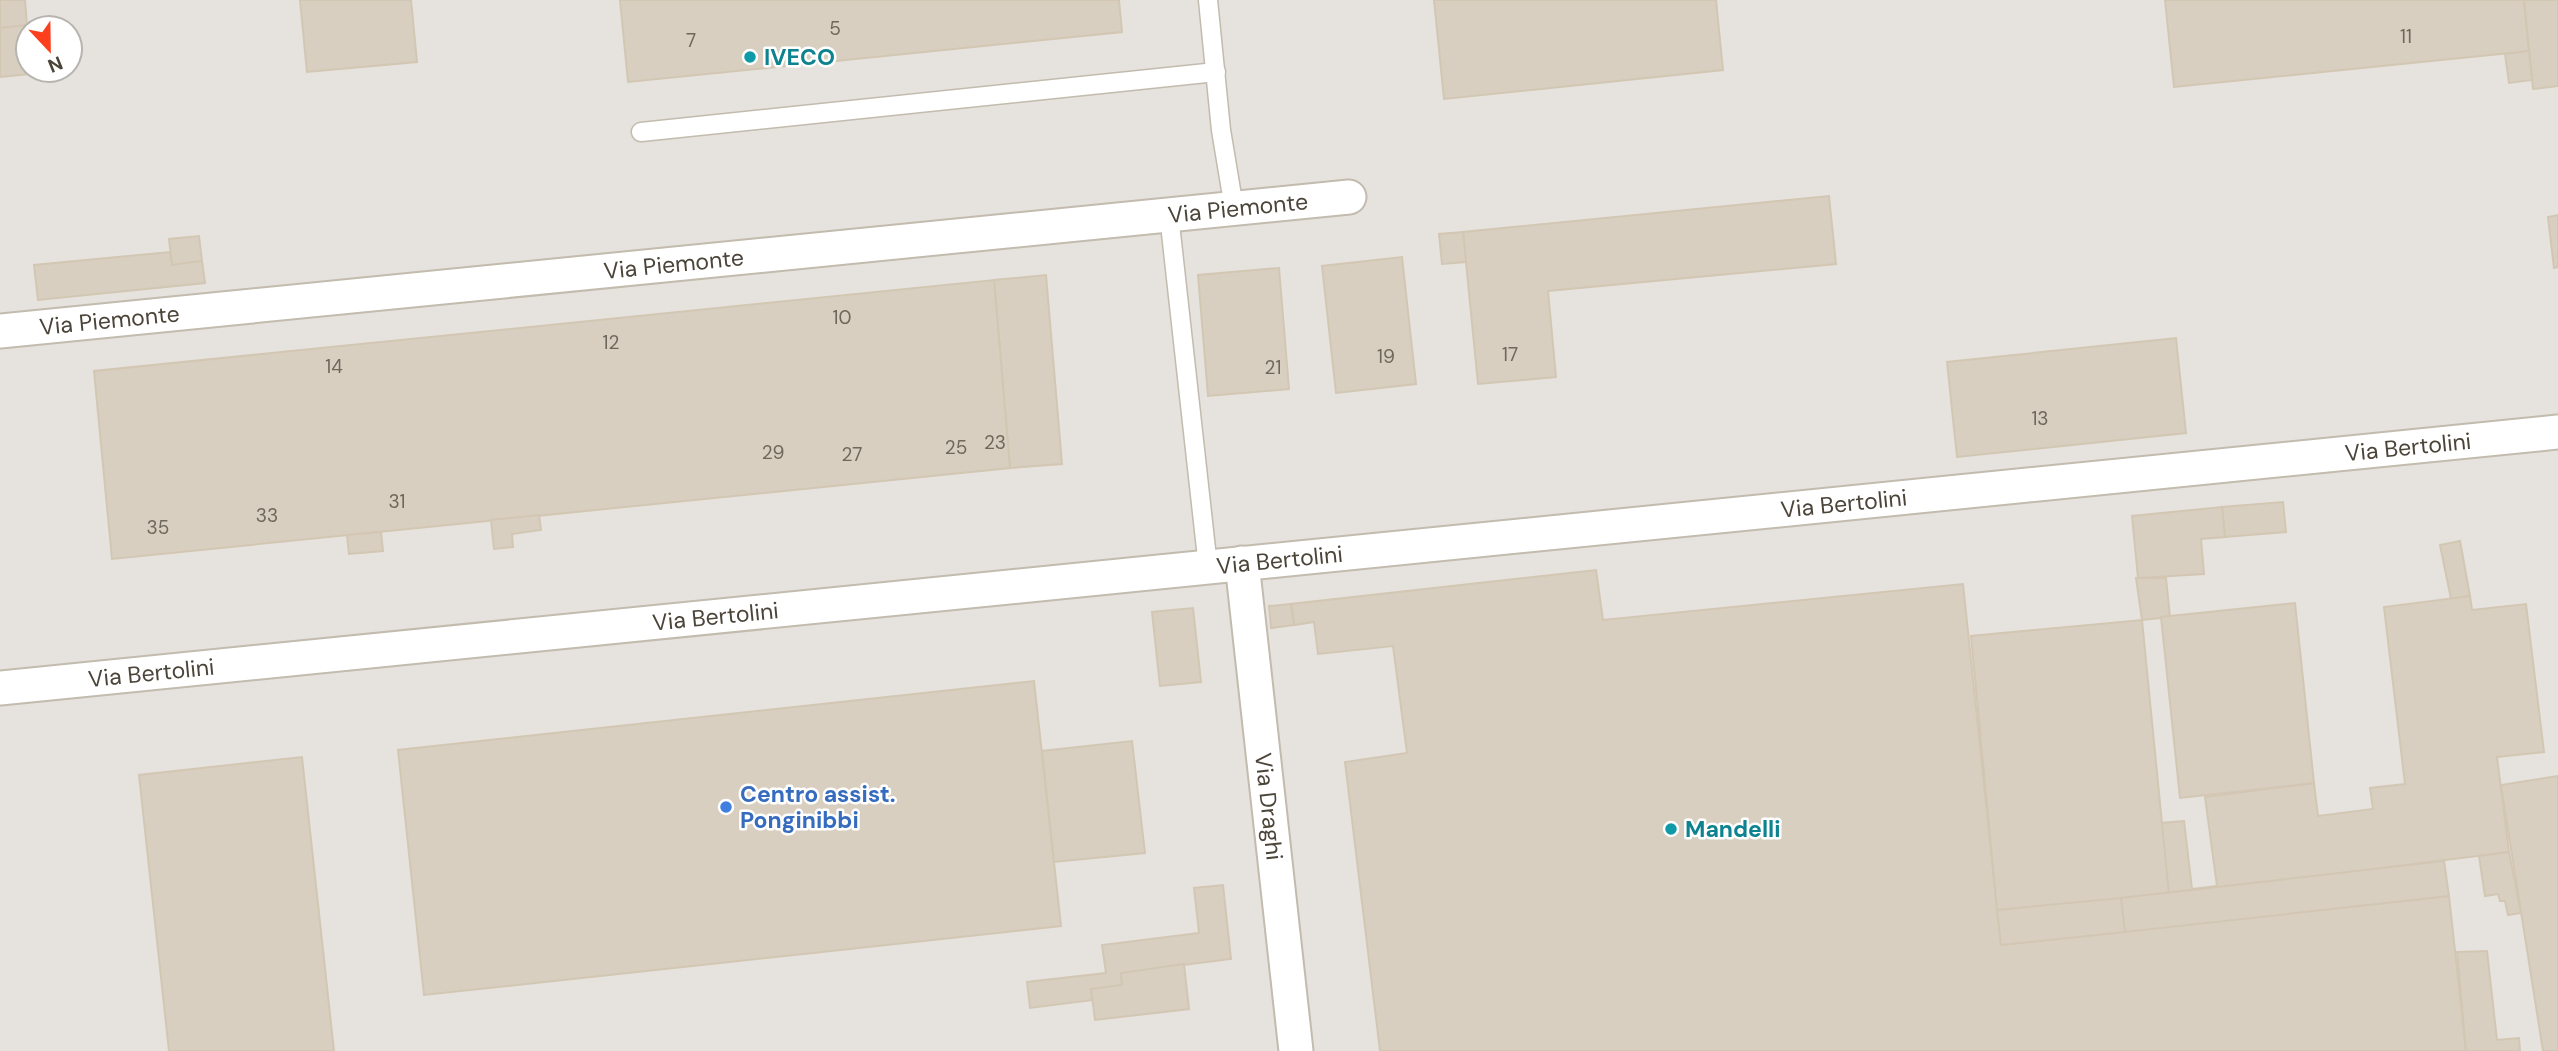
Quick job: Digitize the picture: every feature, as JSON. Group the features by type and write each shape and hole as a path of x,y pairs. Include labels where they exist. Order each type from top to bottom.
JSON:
{"street":[{"name":"Via Piemonte","path":"0,331 1349,197"},
{"name":"Via Bertolini","path":"0,688 2558,432"},
{"name":"Via Draghi","path":"1242,563 1296,1051"}],"lane":[{"path":"1208,0 1234,208"},
{"path":"641,132 1216,72"},
{"path":"1169,215 1208,567"}],"shaded area":[{"path":"0,0 2558,0 2558,1051 0,1051"}],"building":[{"path":"0,0 25,0 26,14 14,14 14,26 0,28"},
{"path":"300,0 411,0 417,62 307,72"},
{"name":"IVECO","path":"620,0 1119,0 1122,32 628,82"},
{"path":"1434,0 1716,0 1723,70 1444,99"},
{"path":"2165,0 2524,0 2529,51 2174,87"},
{"path":"2524,0 2558,0 2558,86 2533,89"},
{"path":"14,26 14,76 0,77 0,28"},
{"path":"2529,51 2532,80 2509,83 2505,54"},
{"path":"1829,196 1836,264 1548,291 1556,377 1478,384 1463,232"},
{"path":"2558,215 2558,267 2554,268 2548,217"},
{"path":"1463,232 1466,262 1442,264 1439,234"},
{"path":"199,236 202,261 172,265 169,239"},
{"path":"170,252 172,265 202,261 205,283 38,300 34,265"},
{"path":"1402,257 1416,384 1336,393 1322,266"},
{"path":"1279,268 1289,389 1208,396 1198,275"},
{"path":"1046,275 1062,464 1010,468 994,280"},
{"path":"994,280 1010,468 112,559 94,371"},
{"path":"2176,338 2186,433 1957,457 1947,362"},
{"path":"2283,502 2286,532 2225,537 2222,507"},
{"path":"2222,507 2225,537 2201,539 2204,574 2138,578 2132,516"},
{"path":"539,515 541,530 512,534 513,547 494,549 491,520"},
{"path":"381,532 383,551 349,554 347,535"},
{"path":"2460,541 2470,596 2451,599 2440,545"},
{"name":"Mandelli","path":"1596,570 1603,620 1963,584 2001,945 2449,896 2466,1051 1380,1051 1345,762 1407,753 1393,646 1318,654 1314,622 1294,625 1291,604"},
{"path":"2136,578 2166,578 2170,617 2142,620"},
{"path":"2470,596 2472,610 2526,604 2544,752 2497,757 2509,852 2169,895 2160,823 2184,821 2192,889 2217,886 2205,797 2314,783 2318,816 2373,809 2370,788 2405,784 2384,607"},
{"path":"2295,603 2314,783 2180,798 2161,617"},
{"path":"1291,604 1294,625 1271,628 1269,606"},
{"path":"1193,608 1201,682 1160,686 1152,612"},
{"path":"2142,620 2169,895 1997,910 1971,636"},
{"name":"Centro assist. Ponginibbi","path":"1034,681 1061,926 424,995 398,750"},
{"path":"1132,741 1145,853 1054,862 1042,751"},
{"path":"302,757 334,1051 169,1051 139,775"},
{"path":"2558,776 2558,1051 2543,1051 2501,785"},
{"path":"2509,852 2521,913 2508,915 2505,901 2500,901 2498,894 2485,896 2479,856"},
{"path":"2444,861 2449,896 2125,932 2121,898"},
{"path":"1223,885 1231,959 1121,973 1122,985 1091,989 1093,1000 1030,1008 1027,982 1106,973 1102,945 1199,933 1194,888"},
{"path":"2121,898 2125,932 2001,945 1997,910"},
{"path":"2487,951 2497,1040 2519,1038 2520,1051 2466,1051 2457,952"},
{"path":"1184,964 1189,1009 1095,1020 1091,989 1122,985 1121,973"}],"place":[{"name":"IVECO","path":"750,57"},
{"name":"Centro assist. Ponginibbi","path":"726,807"},
{"name":"Mandelli","path":"1671,829"}]}
